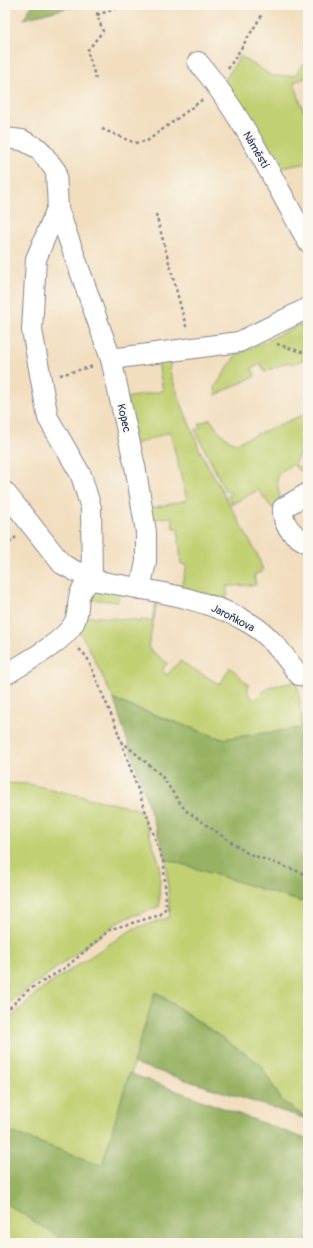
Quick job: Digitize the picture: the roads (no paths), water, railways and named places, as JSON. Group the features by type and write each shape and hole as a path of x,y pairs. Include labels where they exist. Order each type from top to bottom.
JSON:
{"street":[{"name":"Náměstí","path":"198,62 218,86 258,152 308,242"},
{"name":"Kopec","path":"5,138 22,140 39,149 56,171 58,206 63,226 111,359 136,471 146,532 146,562 140,589"},
{"name":"Kopec","path":"58,206 36,259 32,330 48,418 81,475 91,508 92,580"},
{"path":"111,359 239,342 308,308"},
{"path":"5,492 62,564 92,580 140,589"},
{"path":"308,493 283,508 283,516 294,537 308,543"},
{"path":"5,675 64,636 74,623 80,591 92,580"},
{"name":"Jaroňkova","path":"140,589 203,603 252,625 278,648 300,676 308,676"}]}
